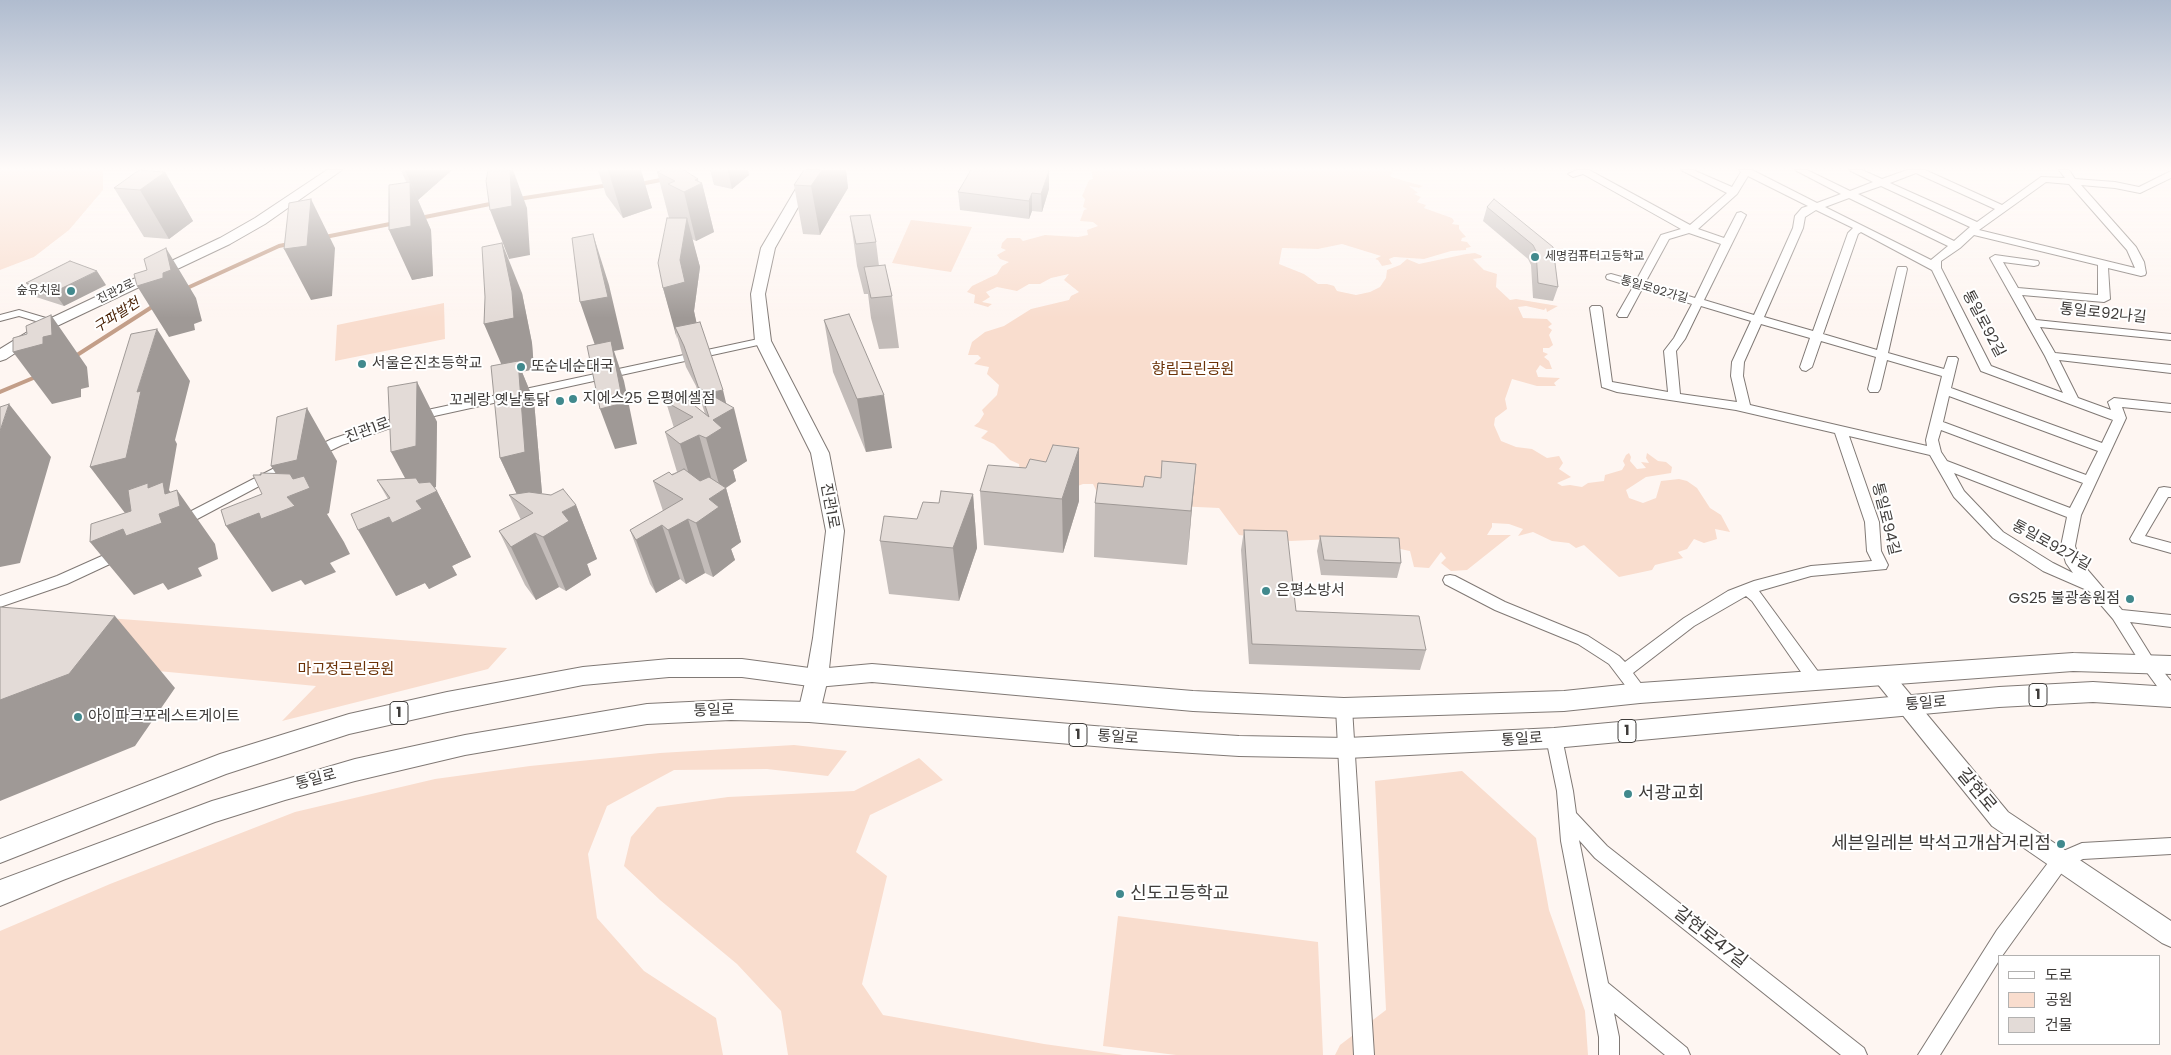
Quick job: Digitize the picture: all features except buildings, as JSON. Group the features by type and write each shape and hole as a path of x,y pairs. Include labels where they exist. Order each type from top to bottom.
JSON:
{"main road":[{"name":"진관2로","path":"0,356 52,323 225,241 264,219"},
{"name":"진관1로","path":"785,219 768,248 758,294 763,341 820,453 835,531 817,678 809,712"},
{"name":"통일로","path":"0,851 220,765 349,724 438,704 583,676 669,668 742,668 817,678 872,673 1193,701 1344,708 1564,701 1640,693 1816,682 2073,662 2148,662 2171,666"},
{"path":"1883,676 1906,706"},
{"name":"통일로","path":"0,892 53,870 212,812 285,789 355,770 465,745 647,714 734,710 809,712 1130,739 1239,746 1347,748 1554,738 1998,697 2093,692 2171,695"},
{"name":"갈현로","path":"1906,706 2000,819 2171,936"}],"street":[{"path":"1671,219 1689,229 1728,243"},
{"path":"1622,315 1665,237 1689,229 1701,219"},
{"path":"1698,302 1739,219"},
{"path":"1744,408 1737,376 1738,362 1798,228 1799,219"},
{"path":"1841,219 1926,261 1936,268"},
{"path":"1901,219 1956,246"},
{"path":"1957,219 1975,228 2141,273 2139,262 2132,249 2106,219"},
{"path":"1936,268 1936,260 1956,246 1986,219"},
{"path":"1806,367 1853,233 1860,228"},
{"path":"2034,264 1995,258 2052,356 2073,401"},
{"name":"통일로92나길","path":"2014,291 2104,299 2103,264"},
{"name":"통일로92길","path":"1936,268 1984,362 1985,368 2120,418"},
{"path":"1874,388 1902,269"},
{"name":"통일로92가길","path":"1611,277 1948,374"},
{"name":"통일로92가길","path":"1674,396 1670,351 1679,339 1698,302"},
{"path":"1596,308 1606,384 1617,388 1744,408 1841,431 1938,458 2074,515"},
{"path":"0,318 19,313 52,323"},
{"name":"통일로92나길","path":"2032,323 2171,337"},
{"name":"진관1로","path":"168,529 290,464 337,442 384,424 763,341"},
{"path":"2052,356 2171,369"},
{"name":"통일로92가길","path":"1952,359 1932,440 1938,458 1959,494 1998,536 2048,567 2094,588"},
{"path":"1945,390 2106,449"},
{"path":"2171,408 2114,402 2120,418 2074,515 2068,546 2073,563 2118,615 2171,695"},
{"path":"1936,424 2090,481"},
{"name":"통일로94길","path":"1624,672 1689,622 1733,595 1810,571 1881,565 1874,551 1872,522 1868,506 1841,431"},
{"path":"2171,493 2164,490 2137,539 2171,548"},
{"path":"3,606 133,547"},
{"path":"1450,580 1500,606 1582,640 1614,660 1640,693"},
{"path":"1748,589 1758,598 1816,682"},
{"path":"2118,615 2171,621"},
{"path":"1344,708 1364,1055"},
{"path":"1554,738 1565,791 1570,842 1609,1037 1609,1055"},
{"name":"갈현로47길","path":"1568,816 1601,852 1857,1055"},
{"path":"1928,1055 2004,936 2060,861 2082,851 2171,846"},
{"path":"1598,988 1680,1055"}],"green space":[{"path":"0,219 78,219 69,230 34,257 0,270"},
{"name":"향림근린공원","path":"1081,219 1453,219 1452,224 1459,225 1459,229 1466,237 1462,238 1461,241 1467,242 1471,247 1466,248 1466,250 1451,251 1424,259 1394,257 1389,259 1392,264 1382,266 1375,259 1381,256 1342,244 1318,249 1282,248 1279,264 1304,274 1318,284 1334,286 1337,291 1356,295 1370,292 1380,287 1386,278 1387,270 1400,265 1407,259 1419,264 1466,254 1475,253 1482,256 1481,258 1473,259 1484,270 1497,274 1496,287 1510,300 1516,299 1558,306 1547,312 1546,308 1544,310 1526,306 1518,307 1523,318 1547,319 1552,324 1548,327 1552,330 1549,335 1553,345 1549,348 1543,348 1543,352 1548,354 1544,357 1549,361 1552,369 1546,369 1540,365 1536,371 1538,377 1560,378 1554,383 1556,386 1537,386 1512,379 1505,399 1507,409 1495,418 1494,425 1501,441 1516,447 1532,449 1547,458 1559,456 1563,463 1559,469 1571,477 1557,483 1562,486 1582,487 1588,483 1604,481 1605,475 1622,470 1625,465 1623,461 1629,453 1630,461 1637,469 1646,468 1641,462 1649,463 1646,458 1647,453 1658,461 1666,462 1672,467 1671,473 1646,477 1626,490 1629,498 1643,503 1656,498 1661,481 1679,479 1687,481 1697,488 1710,508 1721,515 1730,532 1715,529 1717,539 1704,543 1694,539 1687,549 1678,552 1683,558 1655,565 1652,570 1619,577 1584,545 1576,548 1569,543 1552,541 1533,532 1518,536 1523,529 1509,524 1492,523 1492,527 1487,535 1511,535 1467,570 1451,571 1441,563 1446,558 1441,552 1429,568 1414,567 1410,551 1376,544 1331,539 1291,541 1239,535 1219,508 1154,505 1107,491 1097,492 1093,484 1083,484 1075,487 1020,475 1019,464 1010,460 994,444 981,438 988,431 974,426 984,414 982,410 997,395 999,385 987,374 989,367 974,364 981,358 978,355 968,355 972,342 985,332 1004,326 1031,309 1069,300 1071,296 1079,292 1064,280 1069,274 1051,278 1040,284 1029,284 1017,291 997,287 986,292 990,297 982,302 992,304 988,307 974,303 975,295 967,292 972,286 997,274 1002,266 1009,262 1000,259 997,255 1006,250 1001,248 1002,243 1007,238 1020,238 1023,241 1045,235 1078,237 1088,235 1087,230 1098,226 1093,222 1080,221"},
{"path":"911,220 972,227 951,272 892,263"},
{"path":"444,303 445,339 335,361 337,325"},
{"name":"마고정근린공원","path":"41,613 507,648 488,669 282,721 316,686 0,656"},
{"path":"794,745 847,751 828,776 767,769 674,770 607,806 588,854 597,918 644,971 716,1018 723,1055 0,1055 0,931 110,884 295,812 435,779 530,766 660,753"},
{"path":"919,758 943,780 870,815 856,852 887,876 862,984 883,1015 1044,1044 1123,1055 788,1055 781,1011 737,964 660,900 624,866 631,837 657,807 728,797 854,791"},
{"path":"1462,771 1536,838 1549,910 1585,1011 1588,1055 1335,1055 1340,1045 1386,1010 1375,781"},
{"path":"1118,916 1318,942 1323,1055 1176,1055 1103,1046"}],"waterway":[{"name":"구파발천","path":"325,237 395,223"},
{"name":"구파발천","path":"185,289 279,246 289,244"},
{"name":"구파발천","path":"74,357 155,305"},
{"name":"구파발천","path":"0,392 38,376"}],"place":[{"name":"세명컴퓨터고등학교","path":"1535,257"},
{"name":"숲유치원","path":"71,291"},
{"name":"서울은진초등학교","path":"362,364"},
{"name":"또순네순대국","path":"521,367"},
{"name":"지에스25 은평에셀점","path":"573,399"},
{"name":"꼬레랑 옛날통닭","path":"560,401"},
{"name":"은평소방서","path":"1266,591"},
{"name":"GS25 불광송원점","path":"2130,599"},
{"name":"아이파크포레스트게이트","path":"78,717"},
{"name":"서광교회","path":"1628,794"},
{"name":"세븐일레븐 박석고개삼거리점","path":"2061,844"},
{"name":"신도고등학교","path":"1120,894"}]}
